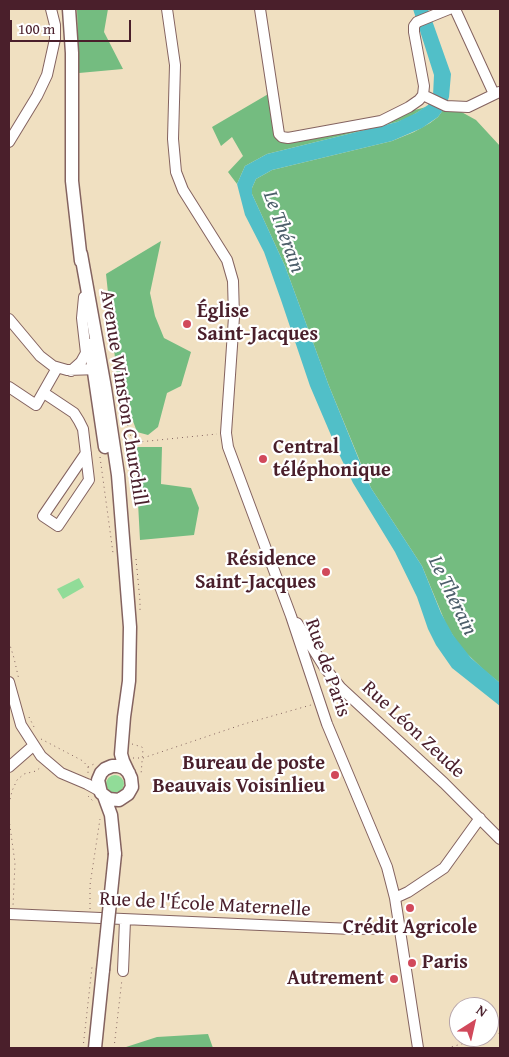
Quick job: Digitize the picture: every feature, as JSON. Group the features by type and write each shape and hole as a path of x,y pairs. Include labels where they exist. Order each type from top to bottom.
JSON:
{"main road":[{"name":"Avenue Winston Churchill","path":"69,9 72,54 72,181 123,548 129,615 129,681 124,717 122,757 129,773"},
{"name":"Avenue Winston Churchill","path":"81,254 84,296 98,369"},
{"name":"Avenue Winston Churchill","path":"102,767 115,753 124,717"},
{"path":"95,1048 98,969 115,854 117,812 122,799 131,788 132,779 129,773 120,766 102,767 98,780 112,818 115,854"},
{"path":"102,794 113,800 122,799"}],"street":[{"path":"9,142 38,96 47,75 55,39 52,9"},
{"name":"Rue de Paris","path":"169,9 175,65 173,139 176,172 182,190 229,265 233,281 234,296 226,433 229,452 291,616 319,703 383,858 395,898 418,1048"},
{"path":"260,9 279,134 282,137 288,138 381,121 427,97"},
{"path":"449,9 417,22 414,26 424,86 427,97 446,106 468,107 497,93 455,9"},
{"path":"71,370 81,362 86,353 82,318 84,296"},
{"path":"9,319 49,364 57,368 71,370 98,369"},
{"path":"9,388 36,405 57,368"},
{"path":"44,393 74,414 79,421 82,429 86,453 90,480 58,526 43,516 86,453"},
{"name":"Rue Léon Zeude","path":"291,616 301,628 325,668 341,688 444,783 500,839"},
{"path":"12,687 18,718 33,746 46,761 61,773 102,794"},
{"path":"9,767 33,746"},
{"path":"73,778 90,776 102,767"},
{"path":"395,898 408,892 444,868 480,818"},
{"name":"Rue de l'École Maternelle","path":"11,914 366,930 400,928"},
{"path":"123,972 125,920"}],"path":[{"path":"98,369 111,371 118,385 131,437 139,442 226,433"},
{"path":"99,450 114,560"},
{"path":"9,642 14,658 12,687"},
{"path":"128,757 143,758 244,724 319,703"},
{"path":"27,714 36,730"},
{"path":"39,735 46,743 65,750 83,760 88,767 102,767"},
{"path":"9,804 12,790 17,780 24,774 36,772 46,761"},
{"path":"90,918 90,884 100,818"},
{"path":"9,819 15,863 11,914"},
{"path":"83,1048 98,969"},
{"path":"114,1048 123,972"}],"green space":[{"path":"77,9 108,9 104,32 123,69 79,73"},
{"path":"270,93 287,144 426,107 408,118 397,122 267,154 245,166 237,184 228,172 243,156 232,137 221,146 212,127"},
{"path":"447,104 476,120 500,146 500,683 460,647 446,624 422,566 371,488 329,386 285,266 252,194 252,188 256,179 272,170 392,141 430,123 438,117"},
{"path":"161,241 150,293 155,316 164,338 191,352 181,386 167,393 158,427 148,435 137,432 117,377 106,274"},
{"path":"135,447 162,447 161,484 191,488 199,508 194,535 140,540"},
{"path":"79,578 84,587 63,599 57,589"},
{"path":"115,775 121,778 124,784 121,790 115,793 109,790 106,784 109,778"},
{"path":"208,1034 213,1048 123,1048 157,1037"}],"water":[{"path":"413,9 428,9 451,74 449,97 446,106 438,117 422,128 392,141 272,170 256,179 252,188 252,194 285,266 329,386 371,488 422,566 441,613 453,635 471,658 500,683 500,706 452,668 436,645 428,629 417,597 395,552 353,483 310,386 264,252 245,215 237,184 245,166 267,154 397,122 428,105 433,96 434,75"}],"place":[{"name":"Église Saint-Jacques","path":"187,324"},
{"name":"Central téléphonique","path":"263,459"},
{"name":"Résidence Saint-Jacques","path":"326,572"},
{"name":"Bureau de poste Beauvais Voisinlieu","path":"335,775"},
{"name":"Crédit Agricole","path":"410,908"},
{"name":"Paris","path":"412,963"},
{"name":"Autrement","path":"394,979"}],"water label":[{"name":"Le Thérain","path":"283,232"},
{"name":"Le Thérain","path":"452,596"}]}
